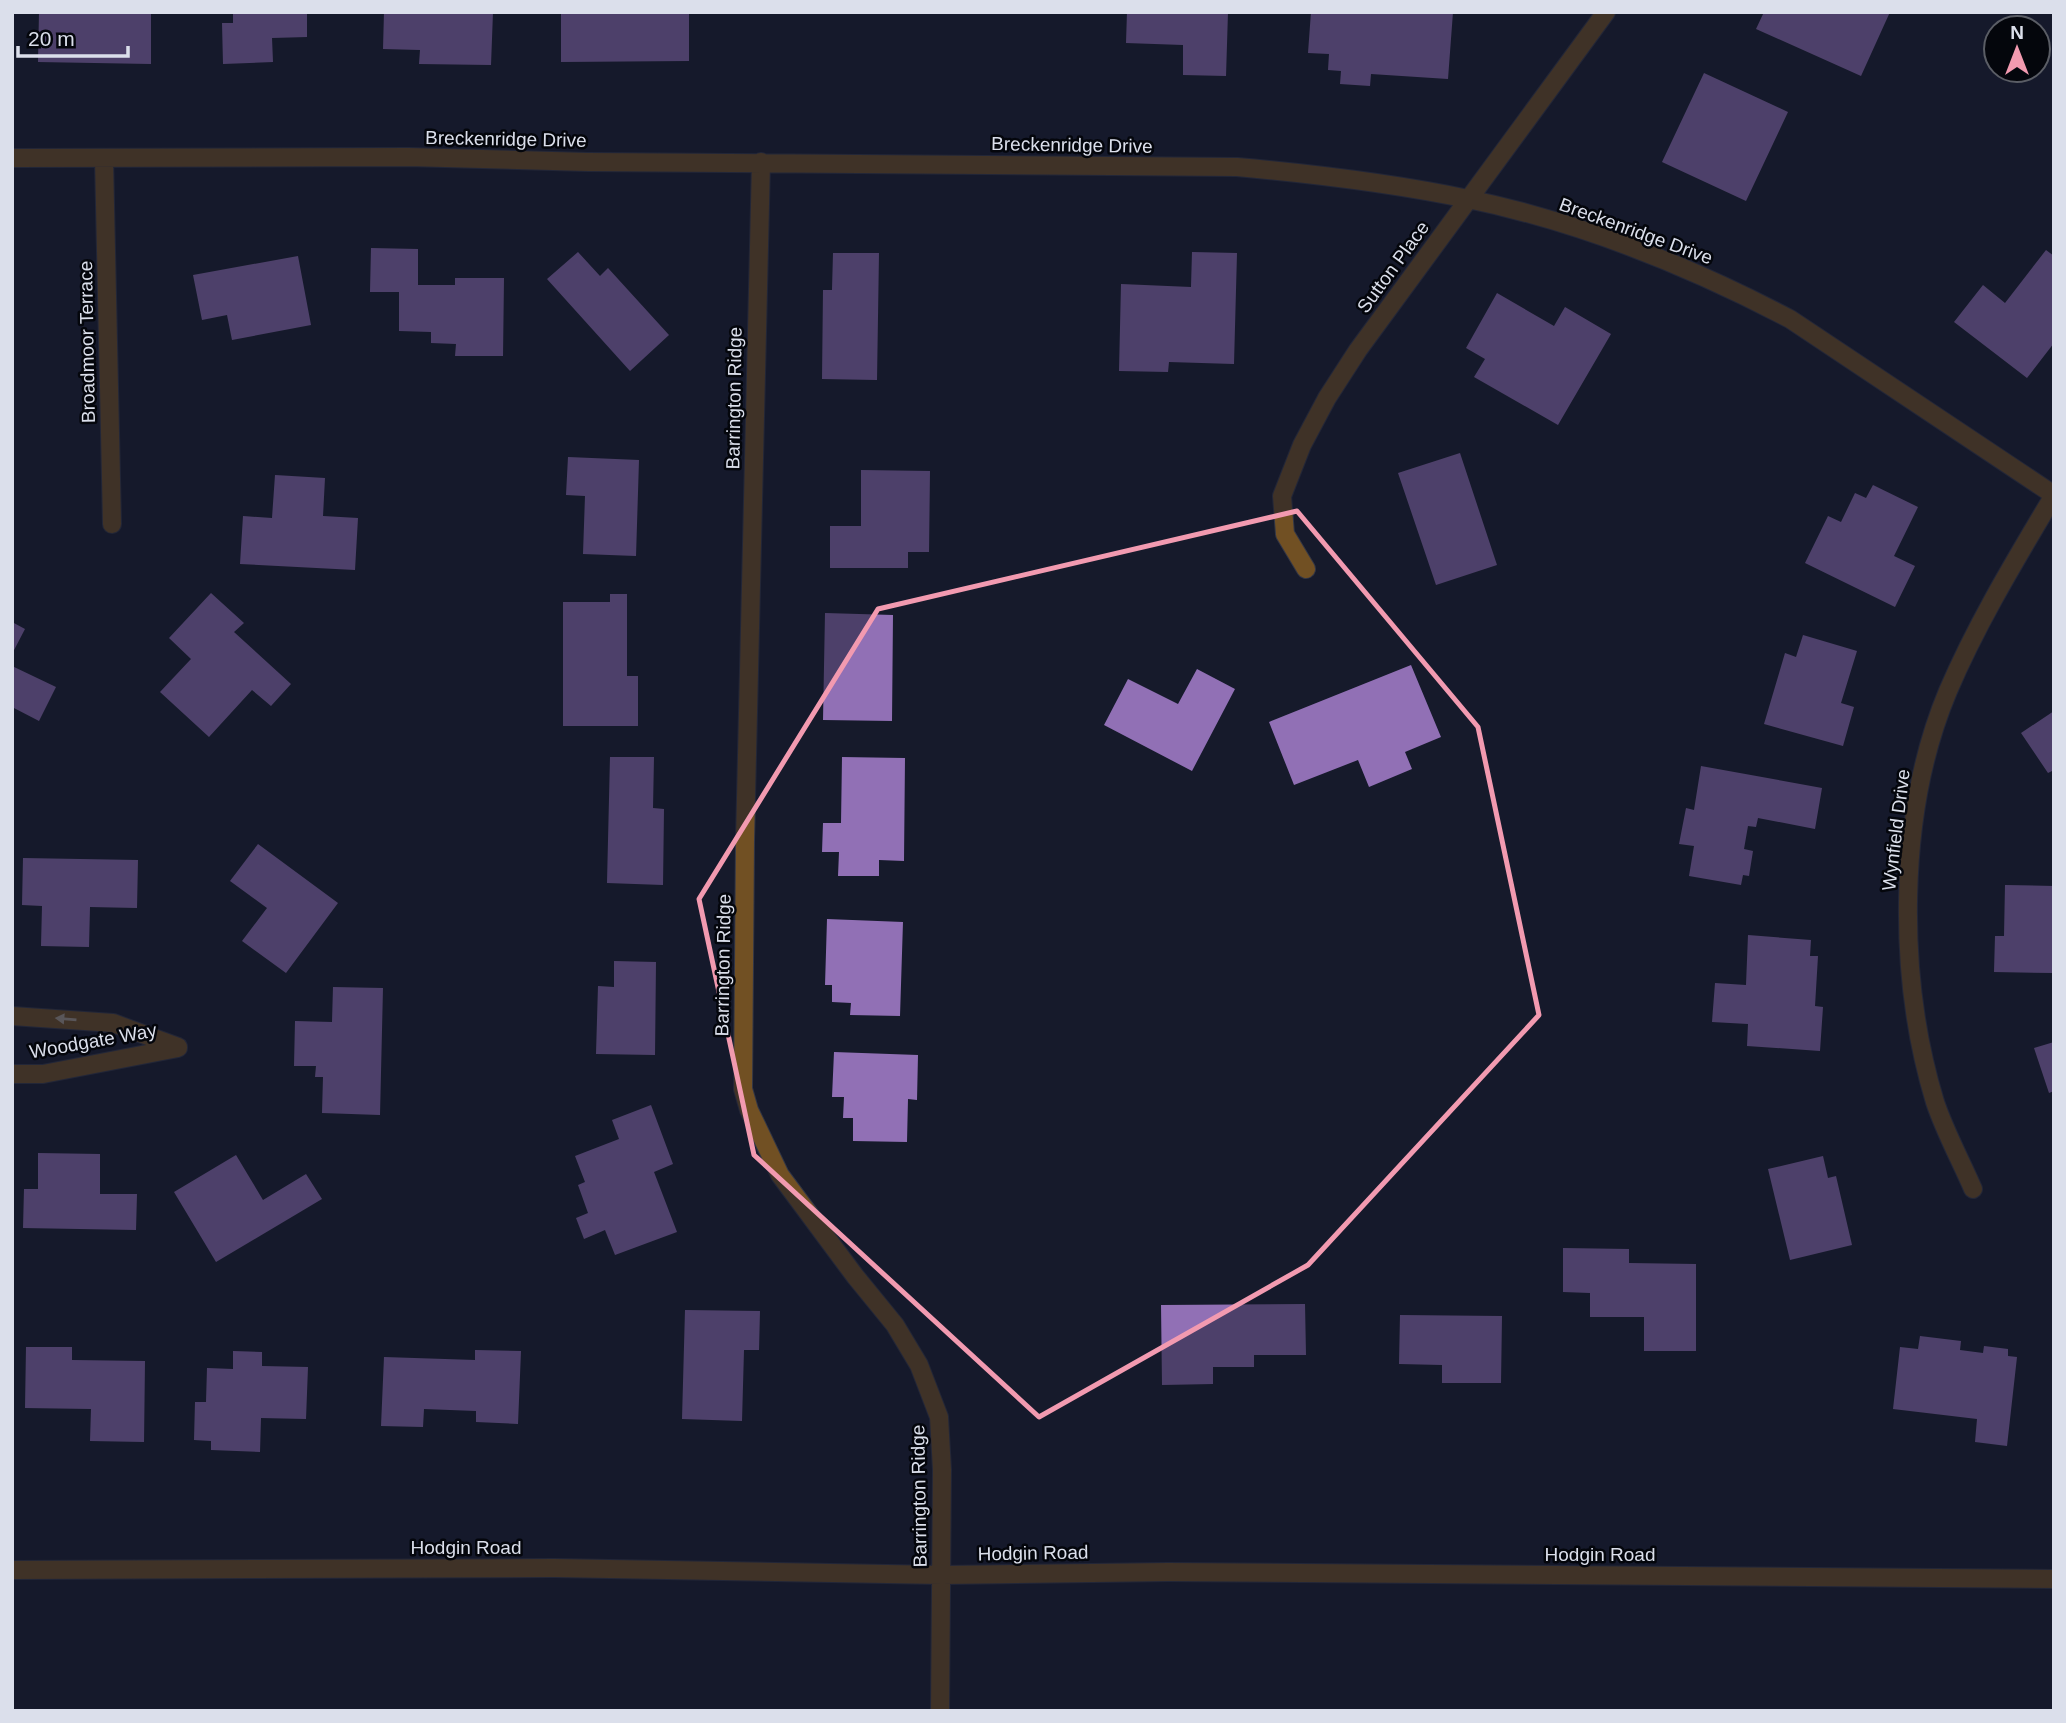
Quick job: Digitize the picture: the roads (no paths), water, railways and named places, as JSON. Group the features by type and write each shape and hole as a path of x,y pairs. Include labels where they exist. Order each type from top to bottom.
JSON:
{"street":[{"name":"Sutton Place","path":"1306,569 1284,534 1282,496 1302,445 1327,398 1358,350 1606,12"},
{"name":"Breckenridge Drive","path":"12,158 408,158 1237,167 1345,177 1469,199 1571,226 1659,258 1790,319 2054,495"},
{"name":"Broadmoor Terrace","path":"104,159 112,524"},
{"name":"Barrington Ridge","path":"761,162 745,840 743,1089 749,1110 780,1175 895,1325 919,1365 939,1417 942,1470 940,1711"},
{"name":"Wynfield Drive","path":"1973,1189 1936,1103 1911,996 1908,873 1919,790 1928,747 1948,692 1983,618 2054,495"},
{"name":"Woodgate Way","path":"12,1016 113,1023 178,1047 43,1074 12,1074"},
{"name":"Hodgin Road","path":"12,1570 554,1568 942,1575 1168,1572 2054,1579"}]}
